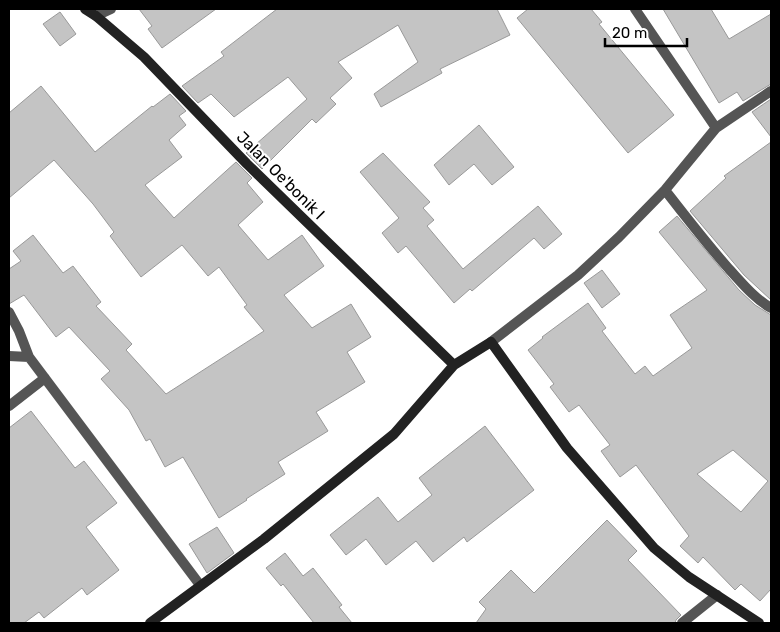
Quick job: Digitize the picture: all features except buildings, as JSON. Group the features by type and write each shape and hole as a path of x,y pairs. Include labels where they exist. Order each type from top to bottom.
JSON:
{"street":[{"name":"Jalan Oe'bonik I","path":"85,9 96,16 144,57 247,164 454,366"},
{"path":"96,16 111,9"},
{"path":"635,9 716,128"},
{"path":"150,623 264,539 394,434 454,366 491,342 578,275 619,237 665,190 716,128 771,92"},
{"path":"665,190 710,247 741,282 760,302 771,308"},
{"path":"9,312 29,357 200,585"},
{"path":"491,342 567,448 654,548 689,577 759,623"},
{"path":"9,356 29,357"},
{"path":"9,406 45,378"},
{"path":"682,623 717,595"}]}
